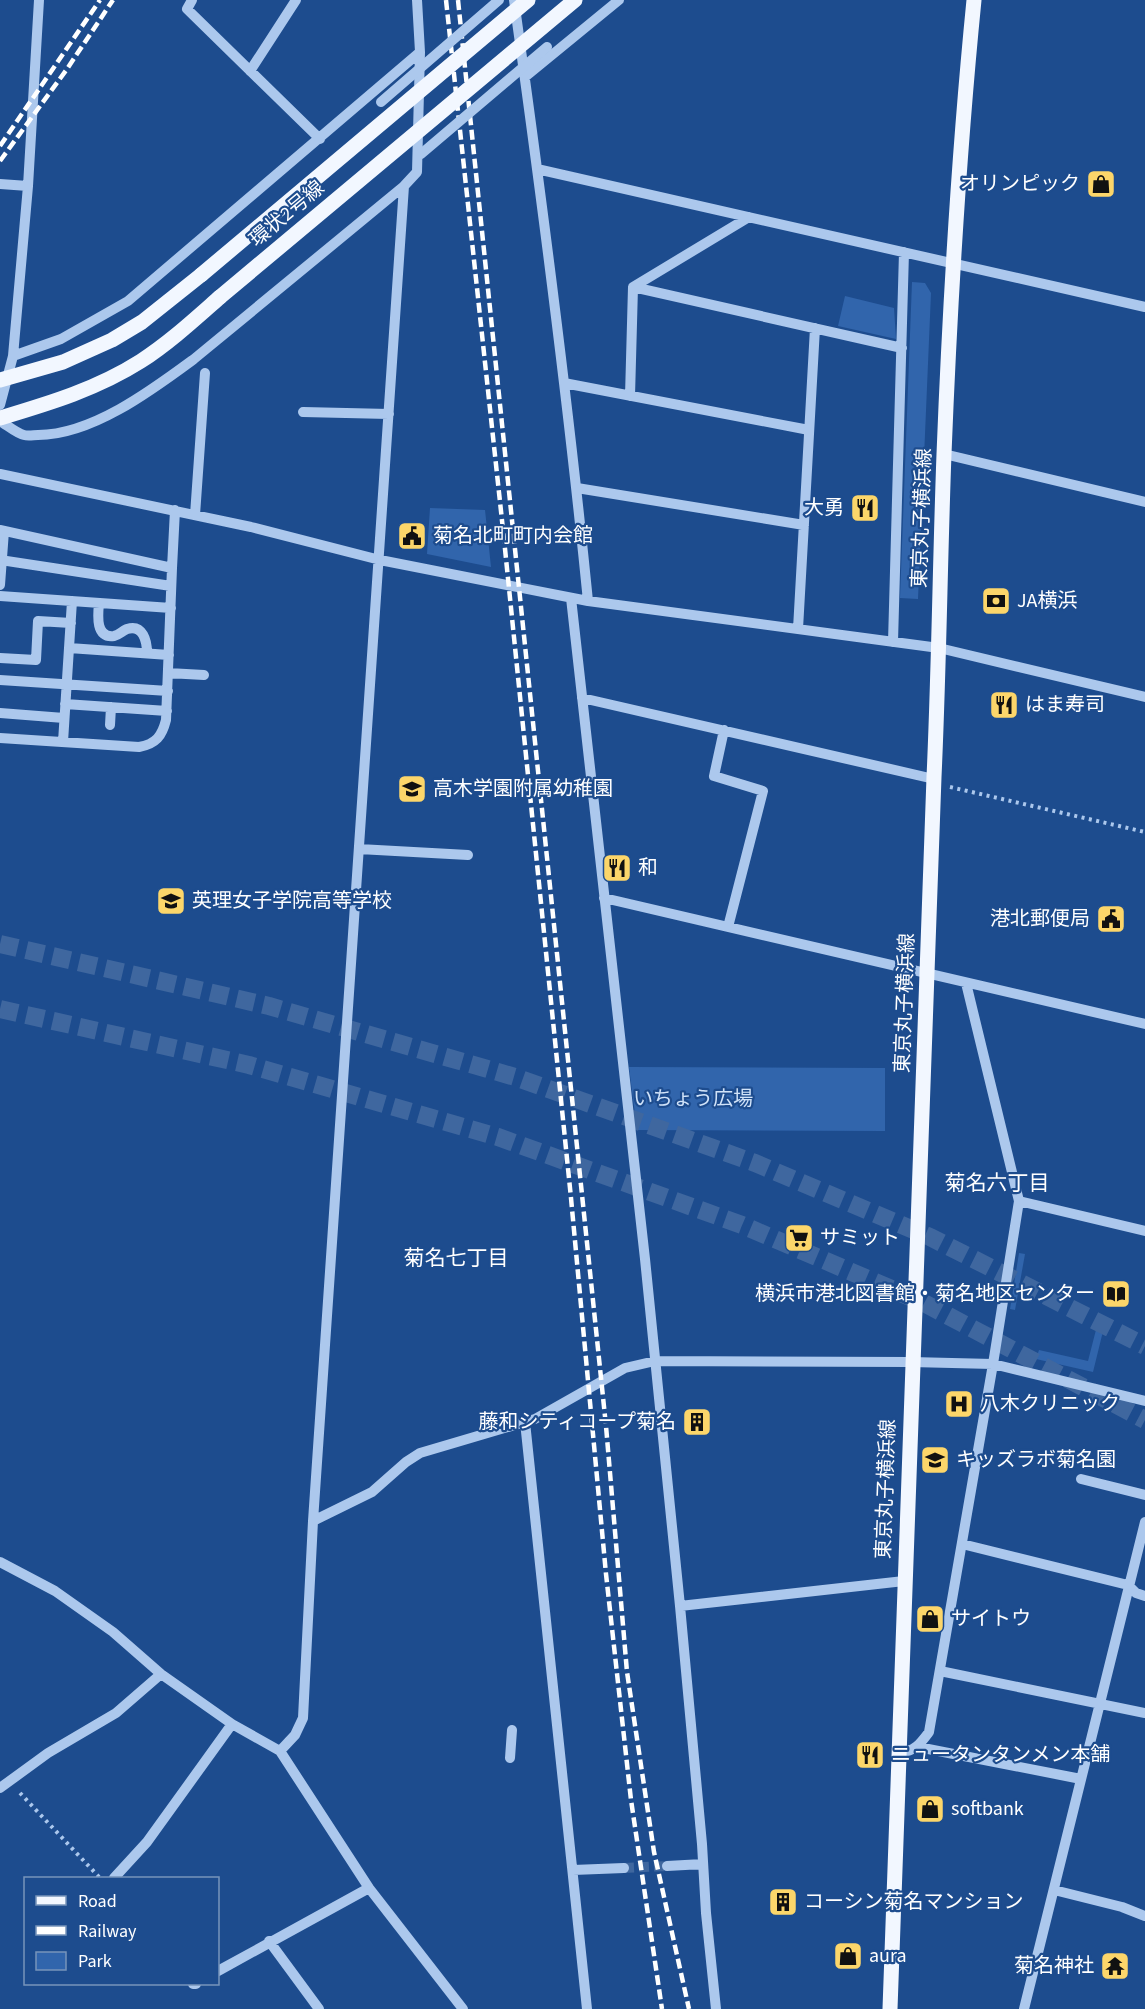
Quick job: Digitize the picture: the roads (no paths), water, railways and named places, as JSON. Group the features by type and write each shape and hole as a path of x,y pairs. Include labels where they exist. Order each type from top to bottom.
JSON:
{"main road":[{"name":"環状2号線","path":"4,380 63,362 112,340 142,322 528,0"},
{"name":"環状2号線","path":"0,419 76,394 113,376 158,348 575,0"},
{"name":"東京丸子横浜線","path":"890,2009 944,454 953,263 963,113 974,0"}],"street":[{"path":"0,405 4,380 13,356 28,186 39,0"},
{"path":"192,0 187,9 320,139"},
{"path":"250,71 296,0"},
{"path":"0,419 24,435 55,435 88,423 128,403 194,359 404,186 417,172 420,52 417,0"},
{"path":"381,102 499,0"},
{"path":"514,0 577,488 588,601"},
{"path":"525,77 619,0"},
{"path":"421,154 548,47"},
{"path":"13,356 61,339 128,301 420,52"},
{"path":"537,169 1145,307"},
{"path":"0,184 28,186"},
{"path":"280,1751 295,1735 303,1718 313,1521 404,186"},
{"path":"633,287 749,217"},
{"path":"893,642 904,252"},
{"path":"633,287 902,348"},
{"path":"630,396 633,287"},
{"path":"798,629 815,328"},
{"path":"195,515 205,373"},
{"path":"564,383 809,430"},
{"path":"303,412 389,414"},
{"path":"944,454 1145,502"},
{"path":"0,474 251,527 380,560 571,598 939,648 1145,697"},
{"path":"577,488 804,525"},
{"path":"0,738 139,747 149,745 158,739 164,730 167,711 175,510"},
{"path":"0,585 2,530 172,568"},
{"path":"1,560 171,586"},
{"path":"0,596 171,608"},
{"path":"571,598 655,1361 680,1606 716,2009"},
{"path":"63,742 72,601"},
{"path":"99,603 98,624 101,630 110,636 116,636 127,629 140,630 147,640 147,653"},
{"path":"0,658 36,660 38,621 70,623"},
{"path":"69,648 169,655"},
{"path":"168,673 204,675"},
{"path":"0,680 168,691"},
{"path":"582,698 934,781"},
{"path":"65,704 167,711"},
{"path":"110,725 111,707"},
{"path":"0,713 64,718"},
{"path":"724,730 714,776 763,791 729,927"},
{"path":"359,849 468,855"},
{"path":"604,898 1145,1024"},
{"path":"900,1753 918,1747 929,1732 1019,1201 966,983"},
{"path":"1019,1201 1145,1231"},
{"path":"313,1521 372,1492 406,1462 420,1453 534,1419 625,1368 655,1361 993,1364 1145,1401"},
{"path":"525,1422 587,2009"},
{"path":"1081,1479 1145,1495"},
{"path":"1024,2009 1145,1522"},
{"path":"962,1544 1128,1585 1136,1593 1145,1596"},
{"path":"0,1562 55,1591 113,1632 161,1674 232,1724 280,1751 369,1888 463,2009"},
{"path":"680,1606 904,1581"},
{"path":"940,1671 1145,1713"},
{"path":"4,1785 48,1752 116,1713 161,1674"},
{"path":"115,1877 147,1842 232,1724"},
{"path":"510,1758 512,1730"},
{"path":"918,1747 1080,1779"},
{"path":"667,1866 703,1864"},
{"path":"573,1870 624,1868"},
{"path":"219,1970 369,1888"},
{"path":"1054,1890 1145,1916"},
{"path":"269,1941 319,2009"}],"tunnel":[{"path":"0,944 269,1006 515,1077 755,1163 930,1237 1145,1346"},
{"path":"0,1009 249,1065 498,1137 742,1225 924,1303 1145,1420"},
{"path":"624,1868 667,1866"}],"railway":[{"path":"0,146 100,0"},
{"path":"0,161 67,69 113,0"},
{"path":"446,0 571,1198 606,1574 631,1800 662,2009"},
{"path":"458,0 606,1426 627,1672 654,1852 689,2009"}],"place":[{"name":"オリンピック","path":"1101,184"},
{"name":"大勇","path":"865,508"},
{"name":"菊名北町町内会館","path":"412,536"},
{"name":"JA横浜","path":"996,601"},
{"name":"はま寿司","path":"1004,705"},
{"name":"高木学園附属幼稚園","path":"412,789"},
{"name":"和","path":"617,868"},
{"name":"英理女子学院高等学校","path":"171,901"},
{"name":"港北郵便局","path":"1111,919"},
{"name":"サミット","path":"799,1238"},
{"name":"横浜市港北図書館・菊名地区センター","path":"1116,1294"},
{"name":"八木クリニック","path":"959,1404"},
{"name":"藤和シティコープ菊名","path":"697,1422"},
{"name":"キッズラボ菊名園","path":"935,1460"},
{"name":"サイトウ","path":"930,1619"},
{"name":"ニュータンタンメン本舗","path":"870,1755"},
{"name":"softbank","path":"930,1809"},
{"name":"コーシン菊名マンション","path":"783,1902"},
{"name":"aura","path":"848,1956"},
{"name":"菊名神社","path":"1115,1966"}],"district":[{"name":"菊名六丁目","path":"997,1183"},
{"name":"菊名七丁目","path":"456,1258"}],"park label":[{"name":"いちょう広場","path":"693,1099"}]}
